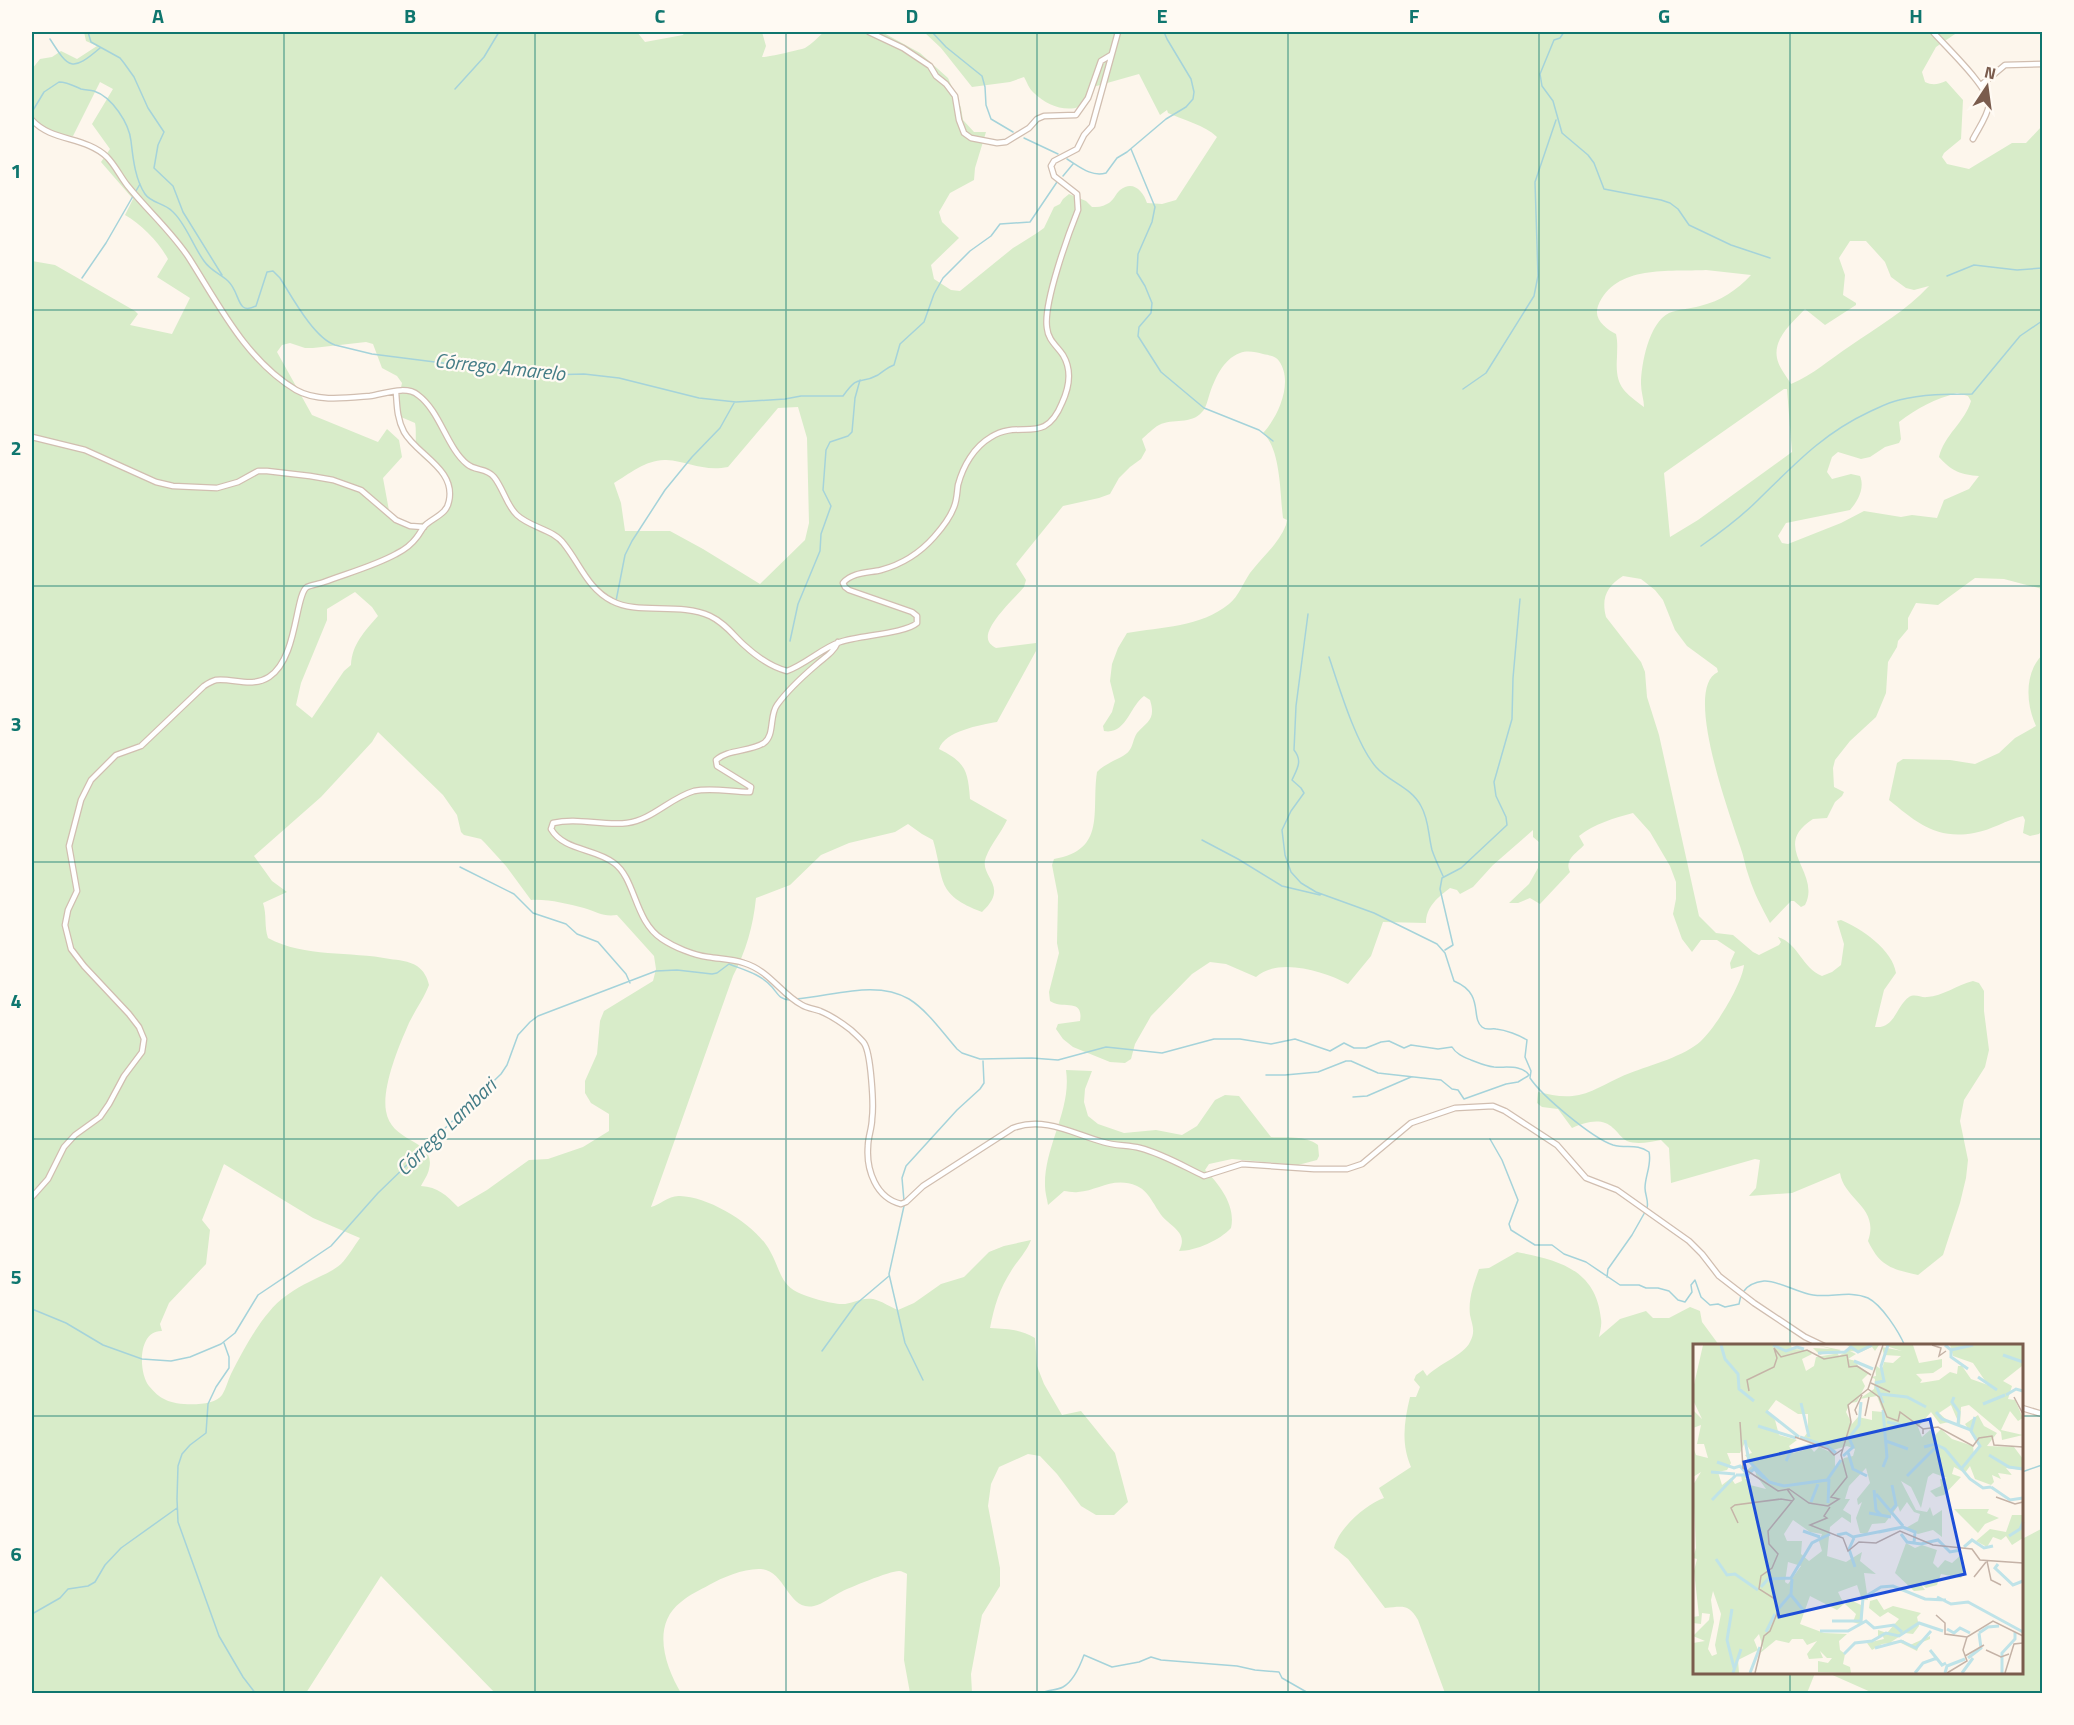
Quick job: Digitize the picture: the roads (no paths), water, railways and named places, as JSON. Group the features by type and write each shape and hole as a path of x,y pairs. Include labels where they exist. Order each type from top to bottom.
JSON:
{"street":[{"path":"869,32 903,48 930,66 955,96 964,133 980,141 1006,142 1044,116 1076,115 1088,98 1101,61 1111,55"},
{"path":"32,120 41,128 58,136 97,148 109,159 126,184 189,258 229,323 254,354 296,390 325,398 409,390 421,397 433,411 466,463 492,474 518,516 555,535 564,543 596,590 610,601 629,606 680,609 706,614 732,631 757,656 787,671 838,642 863,635 903,630 917,623 917,616 912,612 849,590 843,582 860,573 879,571 897,565 920,553 954,509 960,477 978,447 991,436 1003,432 1044,428 1051,423 1062,404 1069,381 1067,367 1063,356 1049,337 1046,327 1047,309 1078,210 1078,200 1077,194 1054,176 1052,166 1054,162 1077,149 1092,126 1118,32"},
{"path":"1933,32 1981,85 1988,98 1989,105 1985,117 1973,139"},
{"path":"1981,85 2005,65 2043,64"},
{"path":"32,1197 48,1179 64,1147 75,1135 99,1117 110,1104 124,1076 142,1052 144,1039 129,1014 84,966 72,949 65,925 68,910 77,891 69,846 85,789 116,755 141,746 204,686 215,680 243,683 269,678 281,665 288,651 300,597 306,587 317,585 397,554 412,542 424,527 445,511 450,501 447,479 405,433 398,416 396,392"},
{"path":"32,437 85,450 156,482 173,486 217,488 238,482 258,471 333,480 361,490 396,520 424,527"},
{"path":"838,642 833,652 782,698 773,711 768,739 762,744 736,753 721,755 716,760 717,766 750,787 750,792 712,790 692,792 643,819 629,823 564,820 553,823 551,830 564,842 599,854 621,868 644,918 662,939 698,954 745,963 764,972 802,1005 832,1017 850,1029 864,1043 870,1061 873,1118 867,1149 875,1182 879,1192 886,1198 901,1204 906,1202 923,1186 1013,1128 1024,1124 1039,1123 1104,1143 1140,1148 1176,1161 1204,1176 1242,1164 1314,1169 1347,1168 1362,1164 1411,1123 1455,1108 1493,1106 1506,1111 1557,1144 1586,1178 1617,1190 1689,1241 1719,1276 1754,1303 1805,1337 1820,1344"},
{"path":"2023,1408 2043,1414"}],"waterway":[{"path":"88,32 91,42 120,58 134,77 148,108 164,132 158,145 154,168 173,186 183,212 222,275"},
{"path":"455,89 484,57 499,32"},
{"path":"932,32 946,47 982,76 986,105 991,119 1013,132"},
{"name":"Córrego Amarelo","path":"1067,159 1095,174 1106,173 1117,158 1166,119 1186,107 1193,99 1191,79 1164,32"},
{"path":"1564,32 1560,38 1554,40 1540,74 1542,86 1553,101 1562,133 1588,155 1594,163 1604,189 1670,203 1678,209 1689,225 1731,245 1770,258"},
{"path":"50,39 62,56 72,64 83,61 100,48"},
{"name":"Córrego Amarelo","path":"32,112 44,92 59,82 94,91 107,99 119,112 127,126 137,175 145,194 169,208 177,216 204,261 228,281 245,308 256,306 267,272 273,271 312,326 327,341 335,345 372,354 482,368 547,375 584,374 619,378 699,398 736,402 801,396 843,396 856,382 878,375 894,365 900,344 924,322 934,294 943,278 970,251 991,236 1000,224 1030,222 1057,182"},
{"path":"1463,389 1486,373 1534,296 1538,276 1535,182 1556,120"},
{"path":"1024,138 1058,154"},
{"path":"1131,149 1155,207 1152,222 1138,254 1137,273 1152,303 1151,313 1139,327 1138,336 1161,372 1204,408 1259,430 1273,441"},
{"name":"Córrego Amarelo","path":"1063,176 1073,164"},
{"path":"82,278 106,243 140,184"},
{"path":"1947,276 1974,265 2017,270 2042,268"},
{"path":"1701,546 1745,512 1809,451 1852,421 1899,400 1926,395 1972,394 2020,336 2042,321"},
{"path":"790,641 798,604 820,551 821,534 831,506 823,490 826,450 830,442 848,436 852,432 855,398 860,380"},
{"path":"616,601 625,555 632,541 665,490 720,428 734,403"},
{"path":"1445,950 1453,945 1440,889 1442,878 1461,868 1507,825 1506,817 1496,796 1494,782 1512,719 1520,599"},
{"path":"1308,614 1296,706 1294,750 1299,761 1292,780 1304,793 1291,811 1282,830 1285,855 1291,872 1301,883 1316,892 1374,913 1437,944 1445,953 1454,981 1470,992 1482,1027 1508,1032 1527,1040 1525,1057 1531,1071 1530,1078 1545,1095 1568,1116 1604,1141 1649,1152 1650,1161 1645,1188 1647,1208"},
{"path":"1329,657 1349,715 1369,757 1381,772 1412,794 1424,811 1432,850 1443,876"},
{"path":"1202,840 1282,886 1320,895"},
{"path":"460,867 514,894 533,913 566,924 577,934 598,942 626,974 630,983"},
{"name":"Córrego Lambari","path":"32,1309 66,1323 103,1345 142,1359 171,1361 190,1357 221,1344 235,1333 258,1295 331,1246 378,1193 501,1074 507,1065 518,1035 538,1016 656,971 677,970 712,974 729,964 758,976 768,983 781,998 790,1000"},
{"name":"Córrego Lambari","path":"795,999 867,990 896,993 922,1009 962,1053 980,1059 1058,1060 1106,1047 1162,1053 1214,1039 1240,1039 1271,1044 1295,1039 1330,1051 1344,1043 1354,1048 1366,1048 1389,1041 1404,1048 1411,1045 1438,1049 1452,1047 1460,1055 1479,1063 1494,1067 1518,1068 1529,1075"},
{"path":"904,1201 902,1178 906,1166 957,1110 980,1089 984,1083 983,1061"},
{"path":"1266,1075 1318,1072 1351,1061 1378,1073 1441,1080 1452,1089 1458,1090 1464,1099 1518,1082 1528,1076"},
{"path":"1353,1097 1367,1096 1411,1077"},
{"path":"1490,1139 1502,1160 1518,1200 1509,1224 1511,1230 1535,1245 1552,1245 1564,1254 1586,1262 1620,1285 1658,1288 1669,1291 1678,1300 1685,1302 1692,1292 1691,1285 1695,1280 1701,1297 1710,1305 1718,1304 1725,1307 1739,1304 1741,1295"},
{"path":"904,1206 889,1274 905,1343 923,1380"},
{"path":"1607,1277 1608,1269 1645,1212"},
{"path":"822,1351 856,1304 889,1276"},
{"name":"Córrego Lambari","path":"1744,1291 1755,1283 1769,1281 1813,1295 1847,1294 1868,1298 1884,1313 1904,1344"},
{"path":"224,1343 229,1357 229,1368 208,1404 206,1433 182,1454 178,1466 178,1522 219,1636 243,1677 256,1694"},
{"name":"Córrego Lambari","path":"2023,1472 2042,1465"},
{"path":"32,1614 60,1598 68,1589 88,1586 95,1582 105,1565 121,1548 177,1508"},
{"path":"1040,1694 1067,1684 1076,1673 1084,1655 1112,1667 1139,1662 1151,1657 1161,1660 1279,1672 1282,1678 1310,1694"}]}
